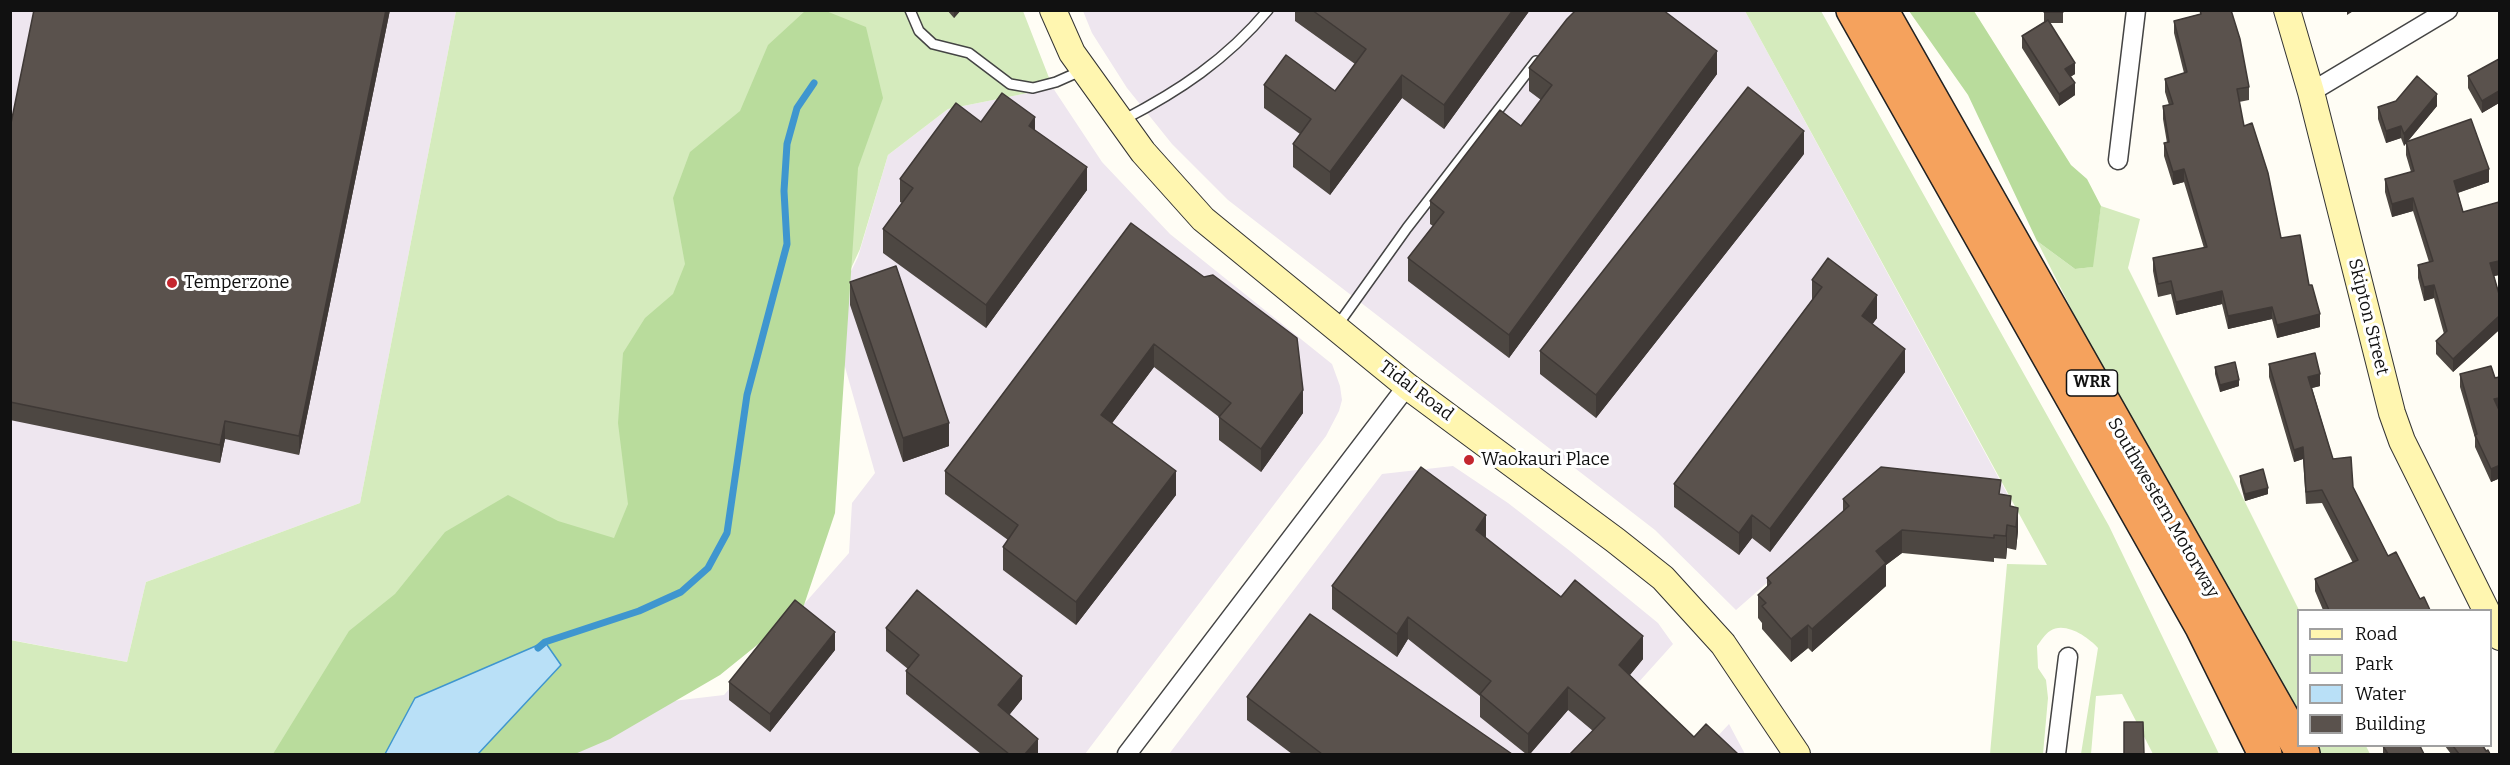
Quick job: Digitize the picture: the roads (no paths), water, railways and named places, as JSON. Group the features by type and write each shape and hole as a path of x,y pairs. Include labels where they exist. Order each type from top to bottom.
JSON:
{"highway":[{"name":"Southwestern Motorway","path":"1853,10 2202,627 2265,754"},
{"name":"Southwestern Motorway","path":"1881,10 2297,743"}],"main road":[{"name":"Tidal Road","path":"1053,10 1072,53 1083,69 1143,152 1203,219 1407,386 1663,578 1723,644 1797,754"},
{"name":"Skipton Street","path":"2287,10 2311,92 2392,413 2402,441 2486,609"},
{"path":"2492,623 2499,638"}],"street":[{"path":"2118,160 2136,10"},
{"path":"2311,92 2448,10"},
{"path":"1127,754 1407,386"},
{"path":"2056,754 2068,657"}],"lane":[{"path":"910,10 920,31 933,44 969,52 1010,84 1033,88 1056,82 1083,69"},
{"path":"1121,121 1168,97 1215,64 1251,30 1268,10"},
{"path":"1335,329 1421,210 1532,64 1541,57"}],"water":[{"path":"545,642 561,665 478,754 385,754 415,698"}],"waterway":[{"path":"538,648 545,642 639,611 681,592 708,568 727,533 747,395 787,244 784,191 787,144 797,108 814,83"}],"place":[{"name":"Temperzone","path":"172,283"},
{"name":"Waokauri Place","path":"1469,460"}]}
